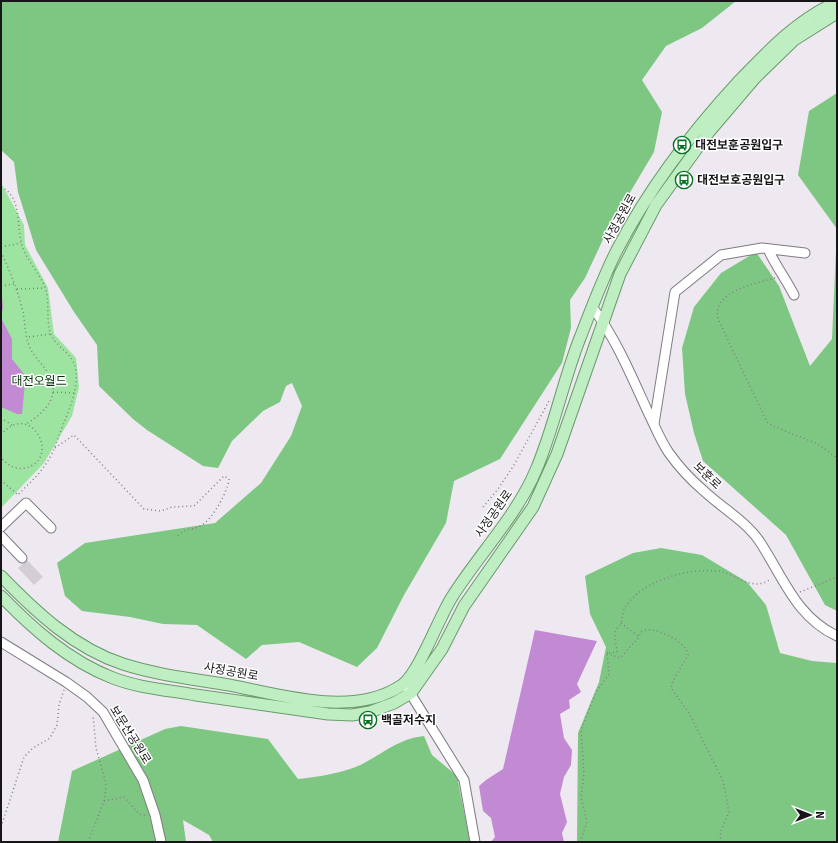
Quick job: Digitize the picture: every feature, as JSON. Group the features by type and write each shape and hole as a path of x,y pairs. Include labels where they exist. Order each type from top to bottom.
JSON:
{"main road":[{"name":"사정공원로","path":"2,576 54,627 90,650 121,663 152,672 294,697 340,703 362,701 407,688 450,599 490,542 515,511 536,471 562,396 579,340 616,252 651,191 680,151 722,100 776,42 837,2"},
{"name":"사정공원로","path":"1,596 28,624 78,660 113,678 152,688 328,714 352,715 370,712 394,703 442,649 464,606 533,507 557,454 620,274 656,205 709,132 755,78 794,40 837,13"}],"street":[{"path":"768,248 775,265 784,276 794,295"},
{"path":"654,424 675,292 721,255 768,248 805,253"},
{"name":"보훈로","path":"593,308 603,322 622,358 668,452 679,466 704,491 741,521 759,540 791,596 805,613 824,630 837,636"},
{"path":"1,527 26,503 51,528"},
{"path":"1,536 22,558"},
{"name":"보문산공원로","path":"1,642 66,682 103,712 143,780 155,815 161,842"},
{"path":"407,688 464,780 475,842"}],"path":[{"path":"1,187 8,192 17,210 21,243 26,257 45,288 50,334 70,355 75,367 75,393 56,448 42,470 18,495 1,480"},
{"path":"1,247 21,243"},
{"path":"1,252 16,289 28,342 37,360 47,371 53,383 53,392 44,410 38,417 26,424 12,425 1,434"},
{"path":"784,276 737,290 726,296 718,307 718,320 767,422 775,427 818,444 837,458"},
{"path":"2,286 14,284"},
{"path":"16,289 45,288"},
{"path":"28,337 50,334"},
{"path":"53,392 75,393"},
{"path":"483,507 498,489 514,465 549,401 562,396"},
{"path":"1,418 12,425"},
{"path":"1,458 13,467 20,468 27,467 38,459 42,452 41,438 32,427 26,424"},
{"path":"56,448 74,434 144,509 161,511 172,507 194,506 218,480 224,476 229,478 228,486 218,507 201,526 186,528 177,536"},
{"path":"607,653 617,652 615,633 621,623 624,607 633,598 647,588 678,573 719,571 742,582 758,584 767,582 778,574"},
{"path":"791,596 837,577"},
{"path":"621,623 640,637"},
{"path":"607,653 620,658 640,637 641,632 645,630 658,631 680,644 689,653 673,681 671,688 689,713 723,781 729,812 721,831 720,842"},
{"path":"580,842 587,822 581,797 584,774 581,730 596,692 609,674 607,653"},
{"path":"1,827 24,757 33,748 50,738 57,725 59,705 66,682"},
{"path":"88,842 104,801 105,780 96,748 93,703"},
{"path":"104,801 124,797 139,814 144,816 155,815"}],"green space":[{"path":"1,1 736,1 702,28 666,46 642,80 662,112 654,152 606,233 585,278 570,300 571,328 562,363 500,459 454,481 446,523 404,595 377,648 357,667 299,642 262,645 246,659 197,625 163,624 130,617 82,611 65,596 57,563 85,543 215,523 261,483 291,436 302,406 292,383 286,386 280,402 263,411 232,441 218,468 203,466 147,430 133,419 99,386 97,345 74,312 36,250 18,192 14,162 1,150"},
{"path":"837,93 837,229 798,175 809,111"},
{"name":"대전오월드","path":"1,183 24,225 25,245 48,288 54,334 76,358 79,387 72,416 44,463 1,508"},
{"path":"837,229 837,611 825,605 786,535 703,461 694,433 685,394 682,348 694,307 721,273 756,252 779,286 810,366 832,339"},
{"path":"661,548 702,555 747,582 766,605 780,653 812,661 837,663 837,842 577,842 578,733 599,682 606,647 590,614 585,576 633,553"},
{"path":"181,726 268,739 298,779 326,775 353,768 395,745 413,738 424,736 432,755 457,776 470,842 213,842 209,835 183,820 186,842 58,842 72,771 165,729"}],"shaded area":[{"path":"1,285 3,307 1,318"},
{"path":"1,318 12,339 12,359 24,374 25,383 22,414 17,414 1,407"},
{"path":"535,630 597,641 577,684 581,692 569,700 570,708 560,714 564,738 572,750 571,765 564,777 560,794 567,822 562,833 564,842 491,842 495,837 491,818 483,811 479,786 503,769"}],"building":[{"path":"27,560 43,577 34,585 18,568"}],"place":[{"name":"대전보훈공원입구","path":"682,145"},
{"name":"대전보호공원입구","path":"684,180"},
{"name":"백골저수지","path":"368,720"}]}
